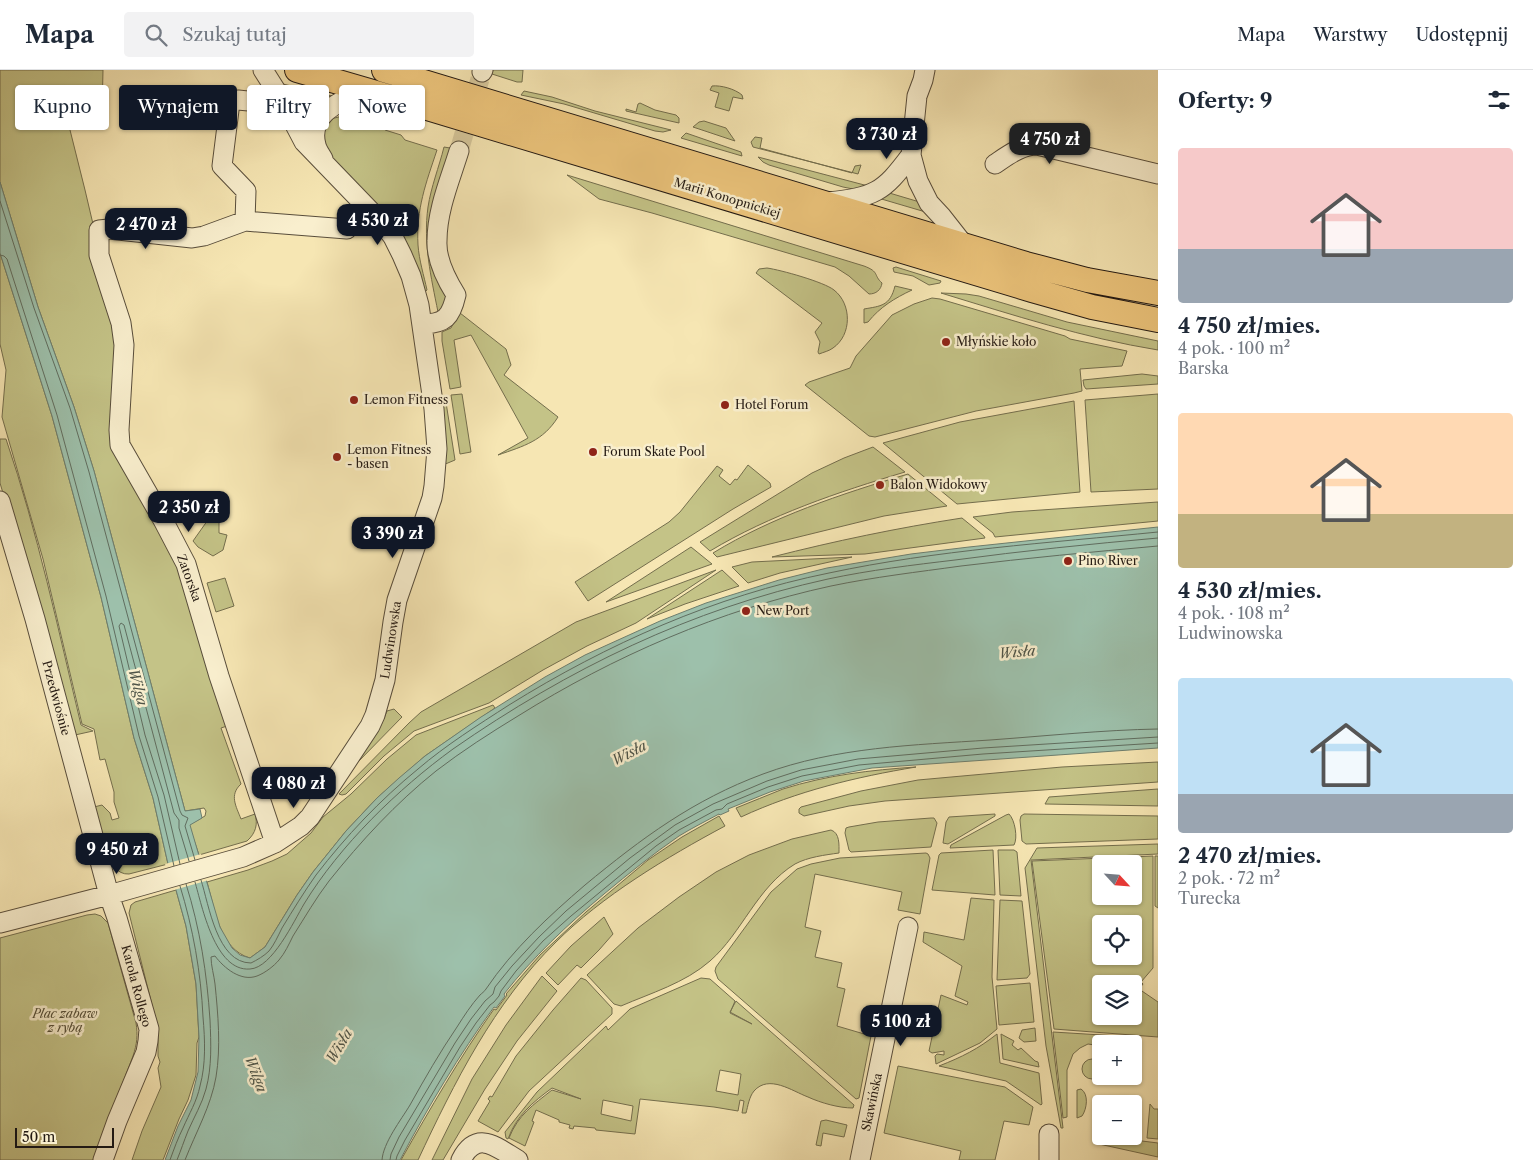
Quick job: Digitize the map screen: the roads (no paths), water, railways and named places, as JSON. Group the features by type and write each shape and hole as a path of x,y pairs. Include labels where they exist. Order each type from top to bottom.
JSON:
{"main road":[{"name":"Marii Konopnickiej","path":"297,70 351,85"},
{"name":"Marii Konopnickiej","path":"384,70 964,245 1072,276 1116,287 1158,294"},
{"name":"Marii Konopnickiej","path":"425,107 1040,293 1092,307 1158,320"}],"street":[{"name":"Ludwinowska","path":"0,924 243,857 275,843 301,826 310,817 370,726 380,700 385,680 397,600 428,512 434,486 437,458 436,430 416,291 393,237 371,210 304,142 264,70"},
{"path":"913,70 913,80 917,96"},
{"path":"925,70 917,96 911,155 918,181 929,203 964,245"},
{"path":"247,101 230,102 222,166 246,191 245,221 347,229"},
{"name":"Ludwinowska","path":"331,170 323,160 316,145 316,127 319,118 328,108 339,102"},
{"path":"995,164 1018,150 1029,145 1036,145 1158,174"},
{"path":"422,324 436,324 446,318 453,307 456,295 447,282 440,264 437,241 443,203 459,151"},
{"path":"824,202 850,200 880,190 893,179 911,155"},
{"name":"Zatorska","path":"245,221 204,236 192,238 109,229 99,230 99,255 121,323 124,345 119,430 120,445 186,564 219,676 275,843"},
{"name":"Przedwiośnie","path":"0,501 35,618 109,895"},
{"name":"Karola Rollego","path":"103,1160 146,1052 148,1035 120,927 109,895"},
{"name":"Skawińska","path":"860,1160 908,927"},
{"path":"1049,1134 1049,1160"},
{"path":"466,1153 478,1142 486,1142 518,1160"}],"water":[{"path":"0,182 38,307 74,407 94,471 185,811 200,809 202,818 190,825 220,927 232,948 240,955 250,958 265,947 313,872 346,831 377,798 425,756 481,717 545,677 585,655 660,621 706,603 779,580 827,568 911,554 1158,527 1158,748 872,768 804,781 728,809 729,811 719,814 679,836 650,857 590,906 539,954 515,980 468,1044 400,1160 165,1160 178,1126 191,1100 198,1072 199,1037 196,984 186,926 168,864 153,798 134,738 101,597 52,416 0,253"}],"tunnel":[{"path":"459,151 482,72"}],"place":[{"name":"Młyńskie koło","path":"946,342"},
{"name":"Lemon Fitness","path":"354,400"},
{"name":"Hotel Forum","path":"725,405"},
{"name":"Forum Skate Pool","path":"593,452"},
{"name":"Lemon Fitness - basen","path":"337,457"},
{"name":"Balon Widokowy","path":"880,485"},
{"name":"Pino River","path":"1068,561"},
{"name":"New Port","path":"746,611"}],"water label":[{"name":"Wisła","path":"1017,652"},
{"name":"Wilga","path":"138,687"},
{"name":"Wisła","path":"629,753"},
{"name":"Wisła","path":"339,1046"},
{"name":"Wilga","path":"256,1074"}],"park label":[{"name":"Plac zabaw z rybą","path":"65,1021"}]}
